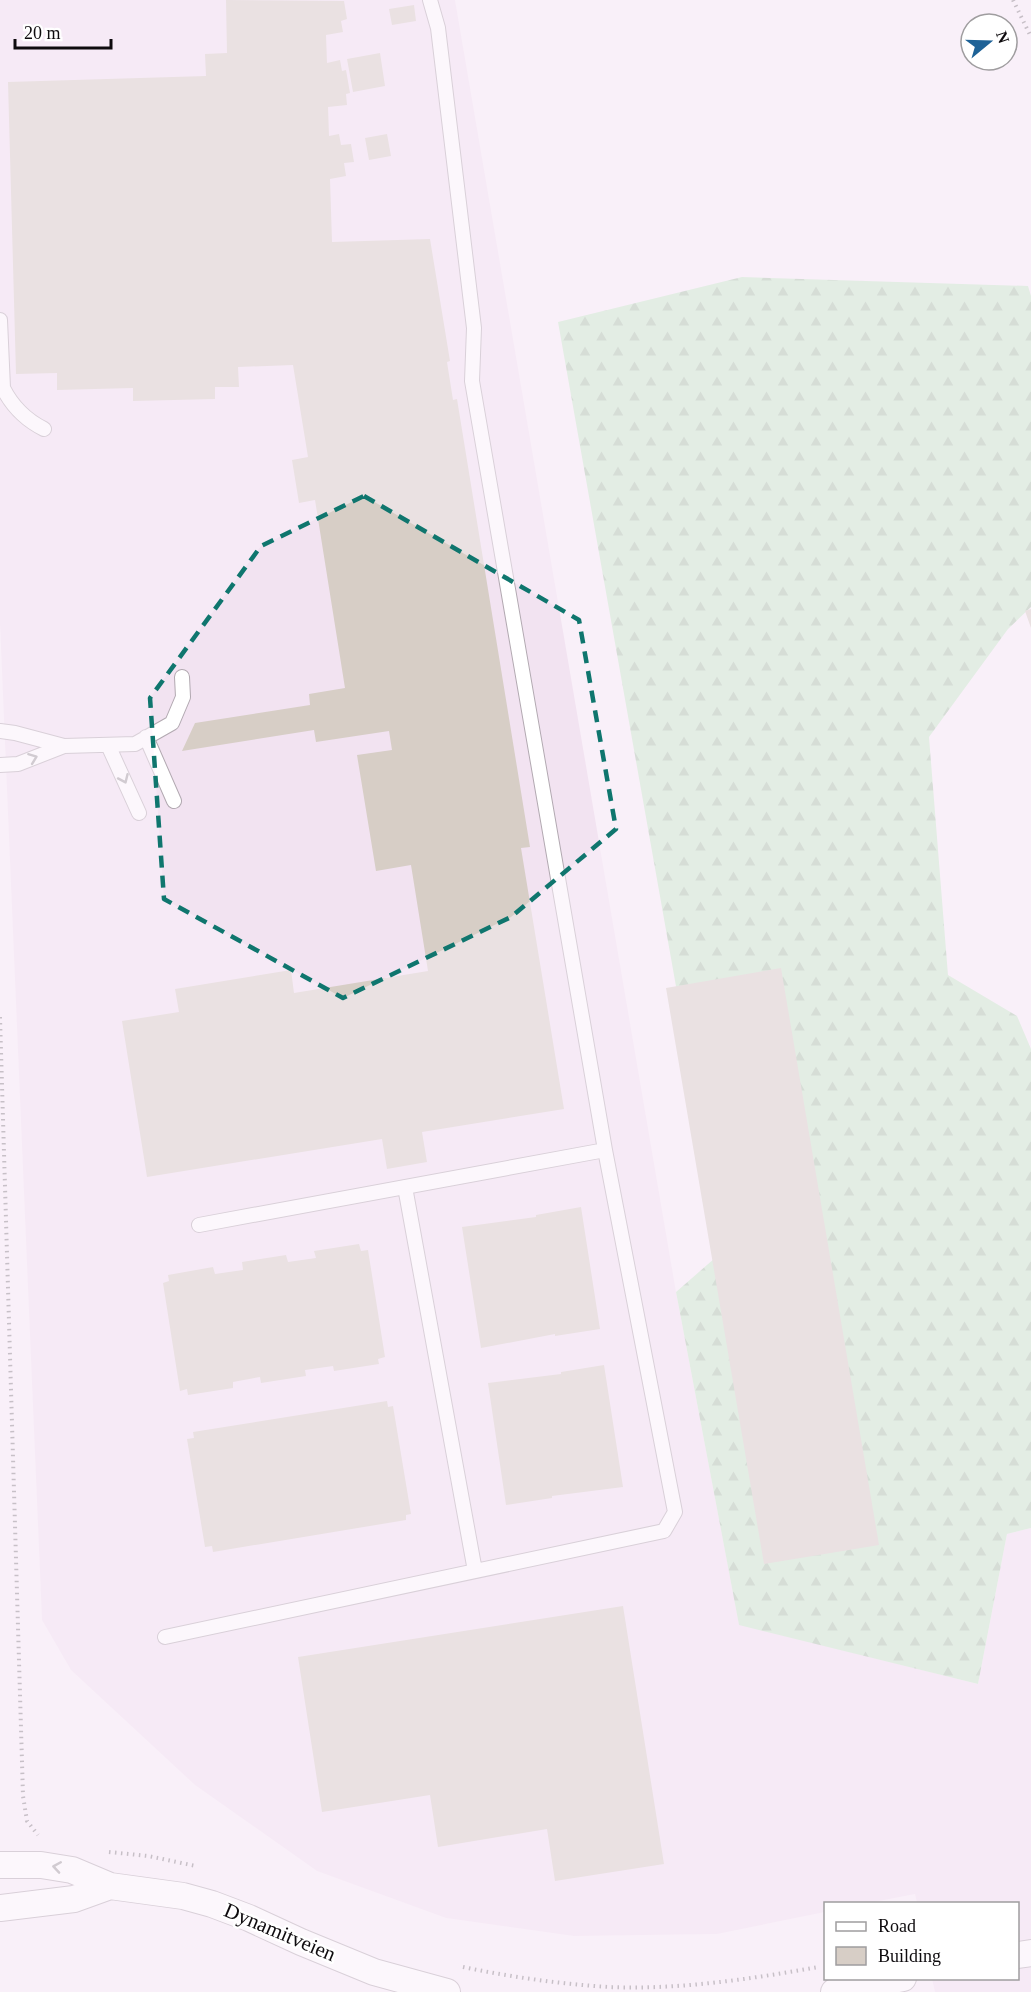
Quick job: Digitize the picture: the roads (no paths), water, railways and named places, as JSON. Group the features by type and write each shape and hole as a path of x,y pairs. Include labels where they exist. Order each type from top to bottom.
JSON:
{"street":[{"name":"Dynamitveien","path":"0,1865 41,1865 72,1870 110,1886 183,1896 212,1904 374,1972 447,1992"},
{"name":"Dynamitveien","path":"0,1908 74,1899 110,1886"},
{"path":"834,1992 893,1980"}],"lane":[{"path":"165,1637 664,1531 675,1512 605,1150 472,381 474,328 438,28 430,0"},
{"path":"0,320 3,388 7,397 22,415 44,429"},
{"path":"0,731 64,746 135,744 172,723 183,697 182,677"},
{"path":"146,737 174,801"},
{"path":"108,745 139,813"},
{"path":"0,765 18,764 64,746"},
{"path":"199,1225 605,1150"},
{"path":"405,1187 475,1571"}]}
